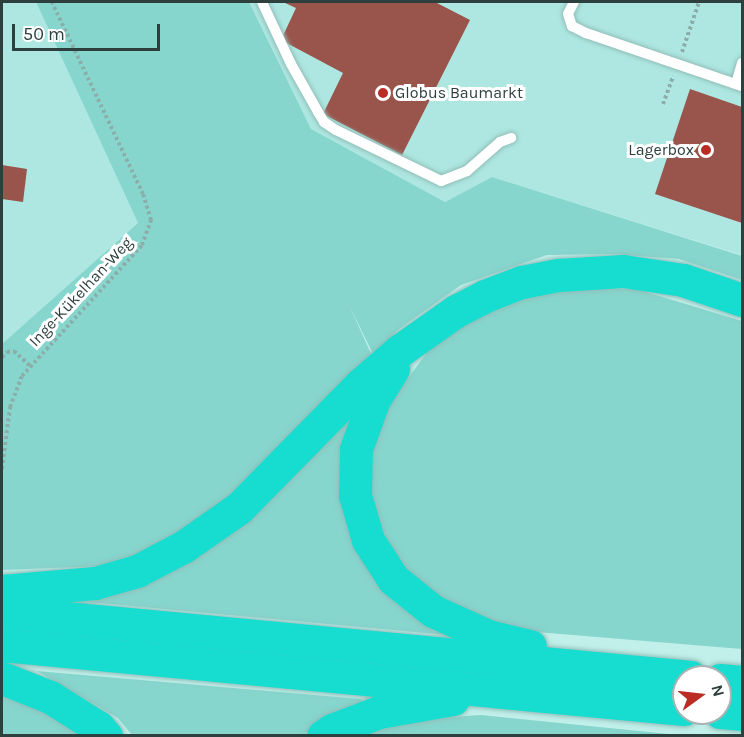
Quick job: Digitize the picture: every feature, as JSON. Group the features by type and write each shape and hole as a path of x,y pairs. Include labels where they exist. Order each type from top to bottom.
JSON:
{"highway":[{"path":"2,591 95,583 137,571 183,547 239,508 361,384 399,351 456,310 522,282 592,271 650,274 683,280 742,300"},
{"path":"431,329 390,373 374,399 356,449 355,495 368,540 379,560 410,595 458,624 488,636 637,672"},
{"path":"2,612 672,675"},
{"path":"2,645 672,708"},
{"path":"2,678 50,697 98,727 106,735"},
{"path":"323,735 340,726 379,712 435,701 518,693"}],"lane":[{"path":"262,2 318,112 324,122 336,130 441,181 467,171 500,142 511,138"},
{"path":"574,2 568,14 572,26 586,33 739,85 742,63"}],"path":[{"name":"Inge-Kükelhan-Weg","path":"2,469 10,407 22,376 142,245 151,220 143,194 52,2"},
{"path":"2,357 7,352 14,351 30,366"}],"shaded area":[{"path":"2,2 36,2 138,223 2,344"},
{"path":"36,2 249,2 311,129 445,202 492,177 742,256 742,280 679,259 613,254 547,255 461,285 399,329 374,356 349,305 373,358 226,508 129,565 2,570 2,344 138,223"},
{"path":"249,2 742,2 742,255 492,177 445,202 311,129"},
{"path":"579,289 636,289 742,321 742,649 512,630 447,603 405,573 381,527 370,494 370,444 387,407 434,343 474,319 529,298"},
{"path":"361,407 353,522 458,636 89,602 134,587"},
{"path":"37,671 361,699 364,704 324,719 304,735 132,735 118,718"},
{"path":"2,692 33,701 88,735 2,735"},
{"path":"481,715 678,735 364,736 407,720"}],"building":[{"name":"Globus Baumarkt","path":"283,2 435,2 470,20 402,155 323,114 343,73 281,40 296,8"},
{"name":"Lagerbox","path":"690,89 742,107 742,223 655,194"},
{"path":"2,165 27,169 23,202 2,199"}],"place":[{"name":"Globus Baumarkt","path":"383,93"},
{"name":"Lagerbox","path":"706,150"}]}
